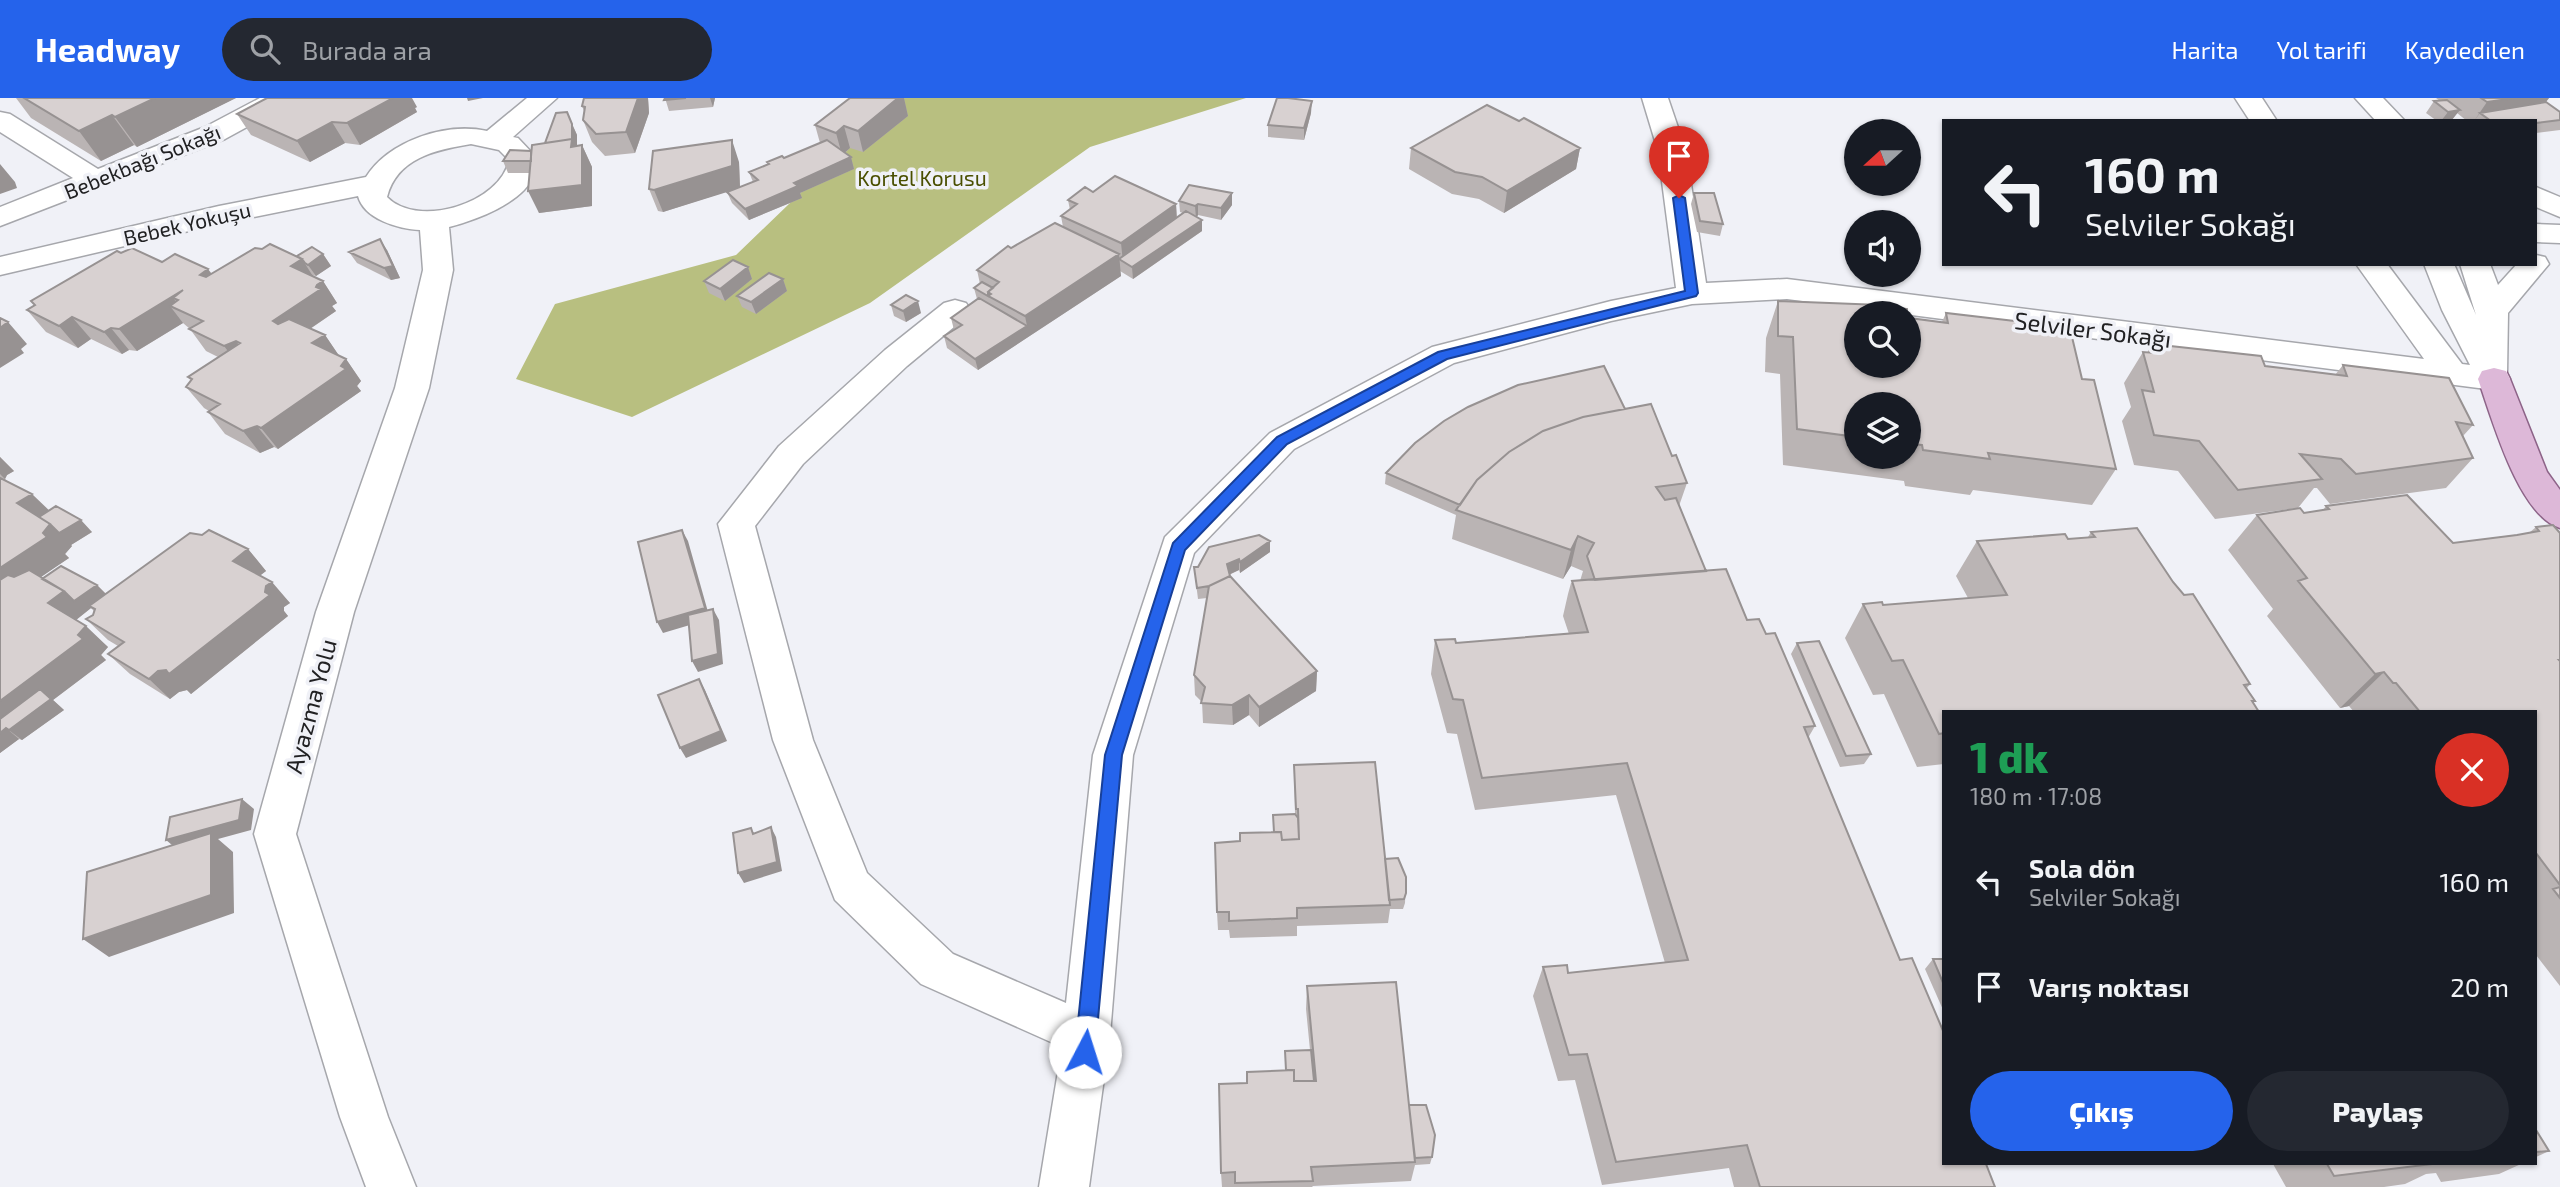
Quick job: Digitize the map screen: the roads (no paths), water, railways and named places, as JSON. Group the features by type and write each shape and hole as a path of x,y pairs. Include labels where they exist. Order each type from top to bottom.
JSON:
{"main road":[{"path":"2494,380 2531,477 2560,515"}],"street":[{"name":"Bebekbağı Sokağı","path":"0,217 215,133 280,98"},
{"path":"495,138 544,98"},
{"path":"1655,98 1672,150 1692,293"},
{"path":"2248,98 2263,119"},
{"path":"2366,98 2373,119"},
{"path":"2366,98 2390,119"},
{"path":"0,120 96,180"},
{"path":"471,136 495,138 510,143 522,153 525,166 514,186 498,200 475,211 434,220 406,219 387,213 372,198 374,184 380,174 395,160 417,148 444,139 471,136"},
{"name":"Bebek Yokuşu","path":"0,266 219,215 374,184"},
{"name":"Ayazma Yolu","path":"391,1187 364,1116 275,834 335,612 412,388 438,270 434,220"},
{"path":"2537,233 2560,233"},
{"path":"2537,263 2560,253"},
{"path":"2372,266 2453,375"},
{"path":"2440,266 2458,310 2494,380"},
{"path":"2476,266 2492,311 2494,380"},
{"path":"2492,311 2533,266"},
{"name":"Selviler Sokağı","path":"1065,1187 1087,1035 1113,755 1178,547 1282,441 1443,355 1692,293 1787,289 2494,380"},
{"path":"955,310 896,358 791,456 736,524 793,740 850,886 937,969 1087,1035"}],"park label":[{"name":"Kortel Korusu","path":"922,177"}]}
